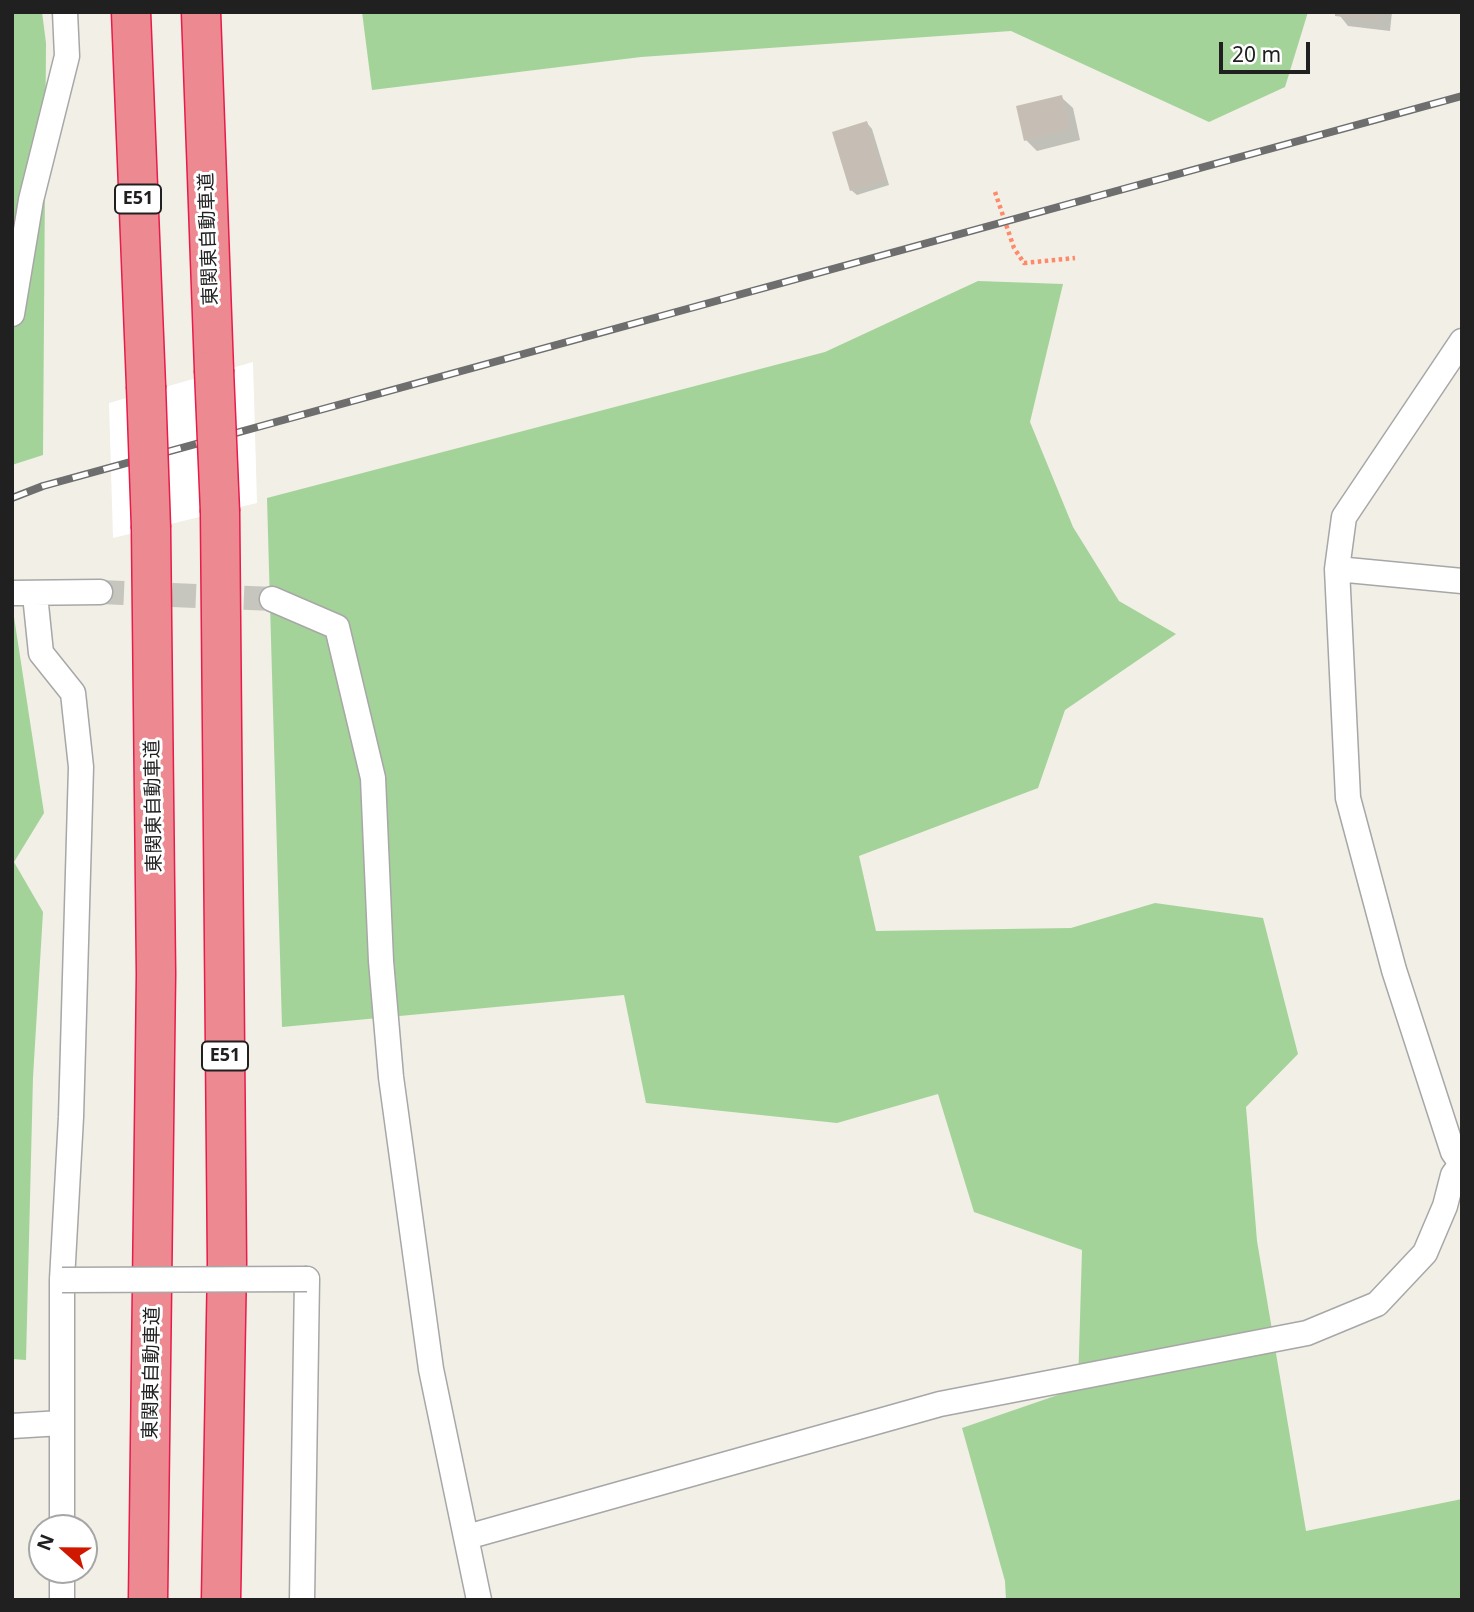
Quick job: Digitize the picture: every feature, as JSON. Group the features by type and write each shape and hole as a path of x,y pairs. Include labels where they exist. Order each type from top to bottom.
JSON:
{"highway":[{"name":"東関東自動車道","path":"131,12 150,528 156,974 148,1600"},
{"name":"東関東自動車道","path":"201,12 220,512 227,1250 221,1600"}],"street":[{"path":"12,314 31,200 67,56 65,12"},
{"path":"467,1537 940,1404 1307,1333 1377,1304 1425,1254 1445,1206 1453,1175 1462,1164 1453,1152 1394,970 1348,798 1337,569 1344,517 1462,341"},
{"path":"1337,569 1462,581"},
{"path":"62,1514 62,1280 71,1117 81,767 72,693 41,653 24,594 100,592"},
{"path":"272,598 337,627 373,778 381,961 391,1077 431,1369 479,1600"},
{"path":"62,1280 307,1279 302,1600"},
{"path":"12,1426 61,1423"}],"path":[{"path":"995,192 1014,248 1024,262 1075,257"}],"green space":[{"path":"12,12 42,12 46,43 43,455 12,465"},
{"path":"362,12 1308,12 1285,87 1209,122 1011,31 641,57 372,90"},
{"path":"978,281 1063,284 1030,422 1073,527 1119,601 1176,634 1065,710 1038,788 859,856 876,931 1071,928 1155,903 1263,918 1298,1054 1246,1107 1257,1241 1306,1531 1462,1499 1462,1600 1006,1600 1005,1581 962,1428 1078,1388 1082,1250 974,1212 938,1094 837,1123 646,1103 624,995 282,1027 267,498 825,352"},
{"path":"12,604 44,813 14,862 43,912 33,1077 26,1360 12,1359"}],"pier":[{"path":"253,362 257,503 113,538 109,403"}],"building":[{"path":"1335,12 1380,12 1379,21 1335,16"},
{"path":"1062,95 1070,129 1024,141 1016,106"},
{"path":"867,121 885,180 850,191 832,132"}],"tunnel":[{"path":"100,592 272,599"}],"railway":[{"path":"12,498 43,486 1462,96"}]}
